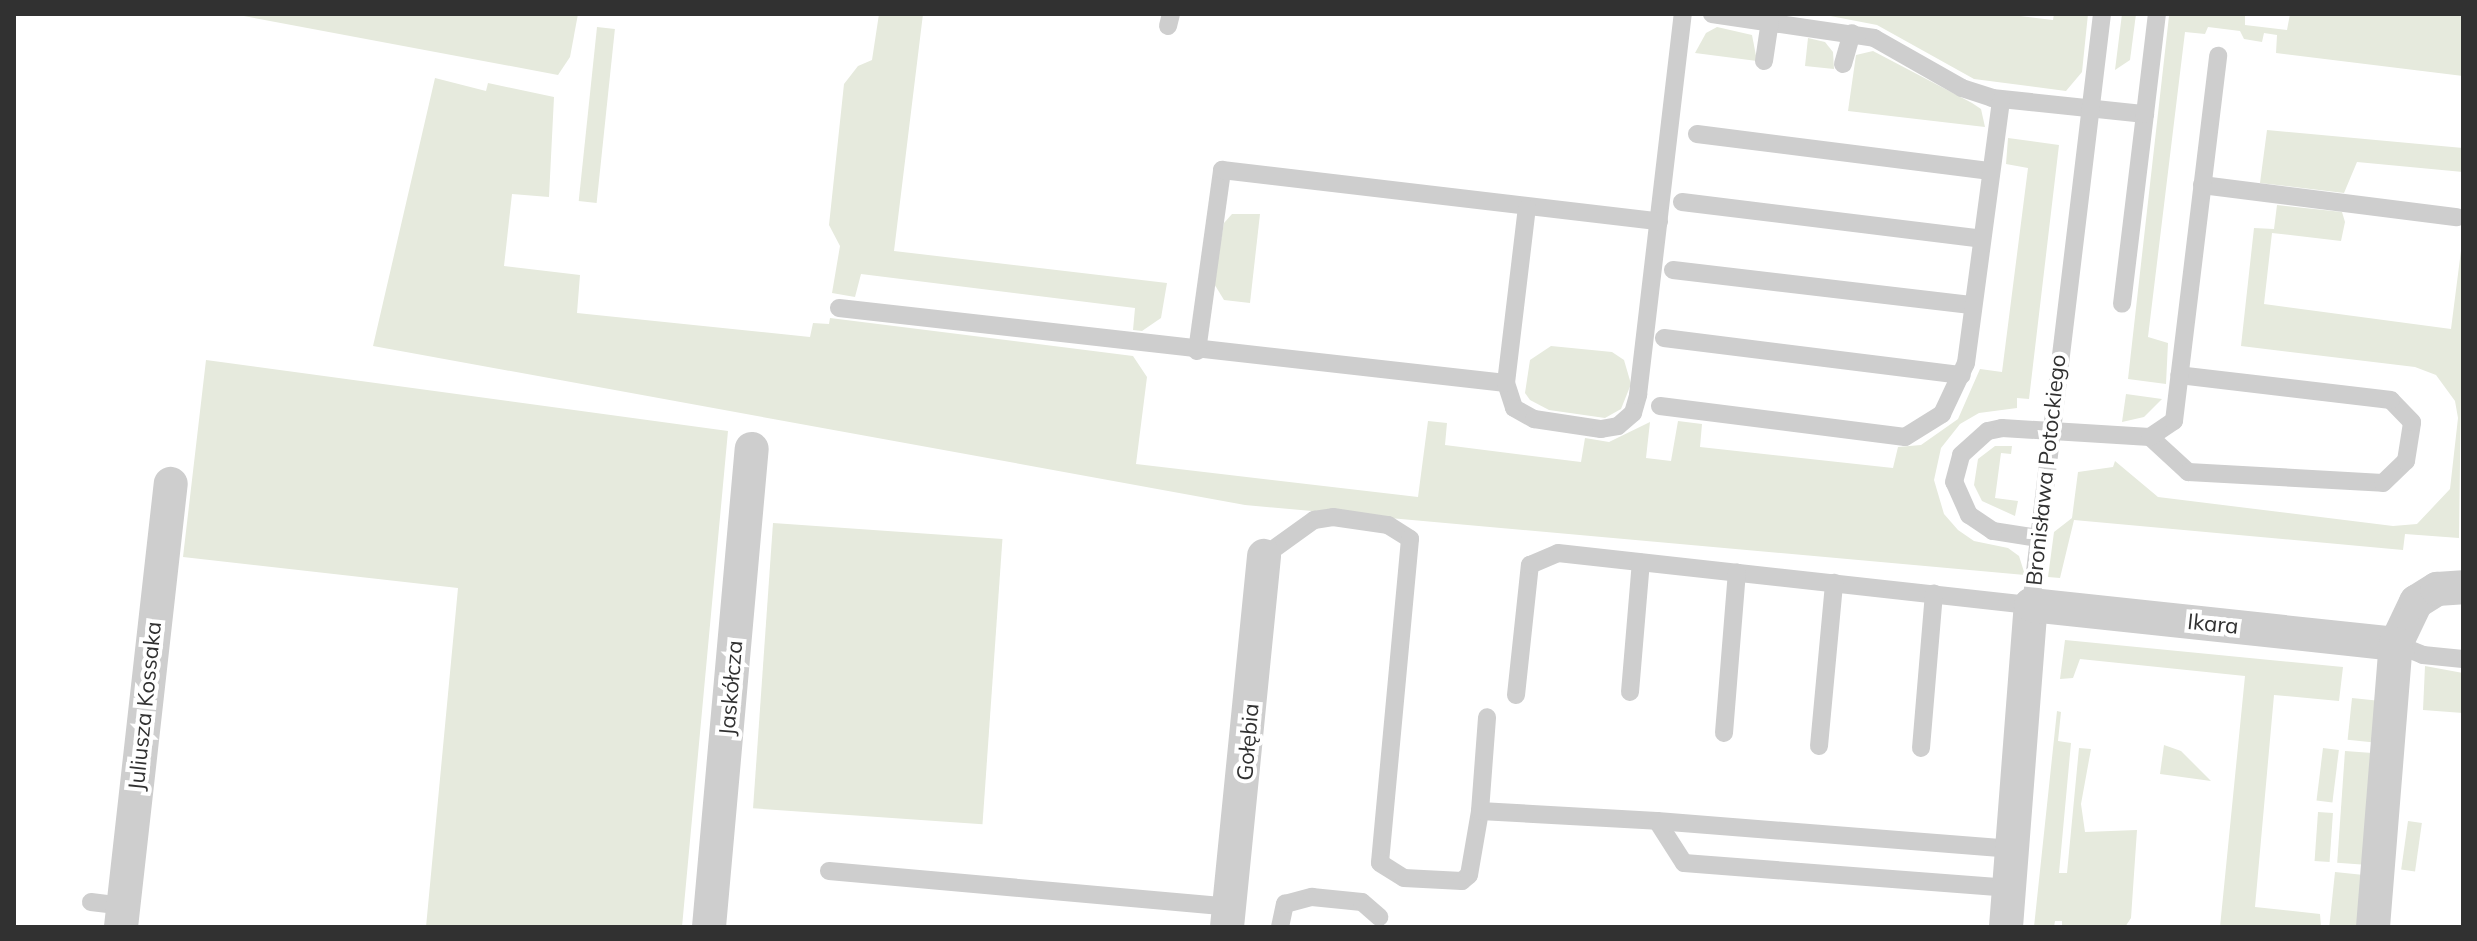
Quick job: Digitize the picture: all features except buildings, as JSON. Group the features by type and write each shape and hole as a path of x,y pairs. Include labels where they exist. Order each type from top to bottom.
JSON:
{"street":[{"name":"Jaskółcza","path":"709,927 752,449"},
{"name":"Juliusza Kossaka","path":"112,912 171,484"},
{"name":"Gołębia","path":"1228,917 1264,556"},
{"path":"2373,927 2396,644 2416,602 2437,589 2463,587"},
{"name":"Ikara","path":"2031,605 2396,644"},
{"name":"Bronisława Potockiego","path":"2006,927 2031,605"}],"lane":[{"path":"1527,208 1506,383 1514,408 1534,419 1601,429 1627,420 1638,395 1683,14"},
{"path":"1712,14 1852,33 1899,50 1962,88 2001,100 2145,114"},
{"name":"Bronisława Potockiego","path":"2031,605 2102,14"},
{"path":"2122,304 2157,14"},
{"path":"1764,61 1770,21"},
{"path":"1843,64 1852,33"},
{"path":"2038,538 1979,523 1959,501 1955,473 1961,455 1988,431 2150,437 2174,421 2218,56"},
{"path":"1660,406 1905,437 1942,414 1962,375 2001,100"},
{"path":"1697,134 1991,171"},
{"path":"1197,351 1222,170 1659,221"},
{"path":"2202,185 2457,217"},
{"path":"1682,202 1982,239"},
{"path":"1673,270 1973,305"},
{"path":"839,308 1197,351 1506,383"},
{"path":"1664,338 1962,375"},
{"path":"2150,437 2188,472 2383,483 2406,461 2412,422 2391,400 2179,375"},
{"path":"1264,556 1314,520 1333,517 1388,525 1410,539 1380,863 1404,878 1462,881 1473,866 1487,717"},
{"path":"1516,695 1530,565 1558,553 2031,605"},
{"path":"1630,692 1641,562"},
{"path":"1724,733 1737,573"},
{"path":"1819,746 1834,583"},
{"path":"1921,748 1934,594"},
{"path":"2396,644 2423,655 2463,659"},
{"path":"1480,811 1657,821 2013,849"},
{"path":"1657,821 1684,863 2010,888"},
{"path":"829,871 1228,917"},
{"path":"1280,927 1285,904 1312,897 1362,902 1379,917"}],"shaded area":[{"path":"233,14 578,14 570,57 558,75"},
{"path":"879,14 923,14 894,251 1167,283 1161,318 1142,331 1133,330 1135,308 861,274 855,297 832,293 840,246 829,225 844,84 858,66 872,60"},
{"path":"1820,14 2005,14 2053,20 2054,14 2088,14 2082,72 2066,91 1974,79 1877,25"},
{"path":"2122,14 2136,14 2130,60 2115,70"},
{"path":"2290,14 2463,14 2463,76 2276,53 2277,35 2264,33 2262,42 2244,39 2240,31 2208,27 2205,34 2185,32 2148,337 2168,343 2166,384 2128,379 2169,16 2245,16 2245,25 2287,30"},
{"path":"597,27 615,29 597,203 579,201"},
{"path":"1717,27 1752,35 1757,61 1695,53 1706,33"},
{"path":"1808,38 1825,42 1833,52 1834,69 1805,66"},
{"path":"1873,51 1981,109 1985,127 1848,111 1856,55"},
{"path":"435,78 486,91 488,83 554,97 549,197 512,194 504,266 580,275 577,313 810,337 813,323 829,324 830,318 1133,356 1147,377 1136,464 1418,497 1428,421 1447,423 1445,445 1581,462 1585,438 1609,442 1650,422 1646,458 1671,461 1678,421 1702,424 1700,447 1893,468 1898,447 1921,445 1958,419 1980,369 2002,372 2028,168 2006,164 2008,138 2059,145 2029,399 2017,398 2017,408 1979,413 1960,424 1941,448 1934,480 1944,514 1958,530 1974,541 2008,548 2019,556 2025,575 1245,505 373,346"},
{"path":"2267,130 2463,148 2463,172 2357,162 2344,193 2260,183"},
{"path":"2277,205 2342,212 2345,222 2341,241 2272,233 2264,304 2451,329 2463,235 2459,538 2405,534 2403,550 2074,520 2060,578 2048,577 2054,532 2072,518 2078,472 2113,467 2115,461 2158,497 2393,526 2417,524 2450,489 2458,418 2455,401 2436,375 2415,367 2241,346 2254,228 2274,229"},
{"path":"1232,214 1260,214 1250,303 1224,300 1213,282 1224,223"},
{"path":"1551,346 1612,352 1624,360 1631,384 1621,409 1605,418 1549,410 1530,400 1525,393 1530,360"},
{"path":"206,360 728,431 682,927 426,927 458,588 183,557"},
{"path":"2126,394 2162,399 2144,417 2122,422"},
{"path":"1995,446 2012,446 2011,454 2001,453 1995,498 2018,501 2015,516 1982,501 1974,485 1978,459"},
{"path":"773,523 1002,539 982,824 753,808"},
{"path":"2065,640 2343,667 2339,701 2274,695 2255,907 2320,914 2321,927 2220,927 2245,676 2080,659 2073,678 2060,679"},
{"path":"2425,666 2463,673 2463,713 2423,710"},
{"path":"2352,698 2381,701 2376,743 2348,740"},
{"path":"2057,711 2061,712 2058,741 2071,743 2059,873 2067,873 2079,748 2091,749 2081,804 2085,832 2137,830 2131,918 2125,927 2062,927 2062,921 2055,921 2054,927 2034,927"},
{"path":"2164,745 2181,751 2211,781 2160,774"},
{"path":"2323,748 2339,750 2332,803 2317,801"},
{"path":"2345,751 2376,753 2368,865 2337,863"},
{"path":"2318,812 2333,813 2330,862 2315,861"},
{"path":"2408,821 2422,823 2415,871 2401,870"},
{"path":"2335,872 2364,875 2358,927 2329,927"}]}
